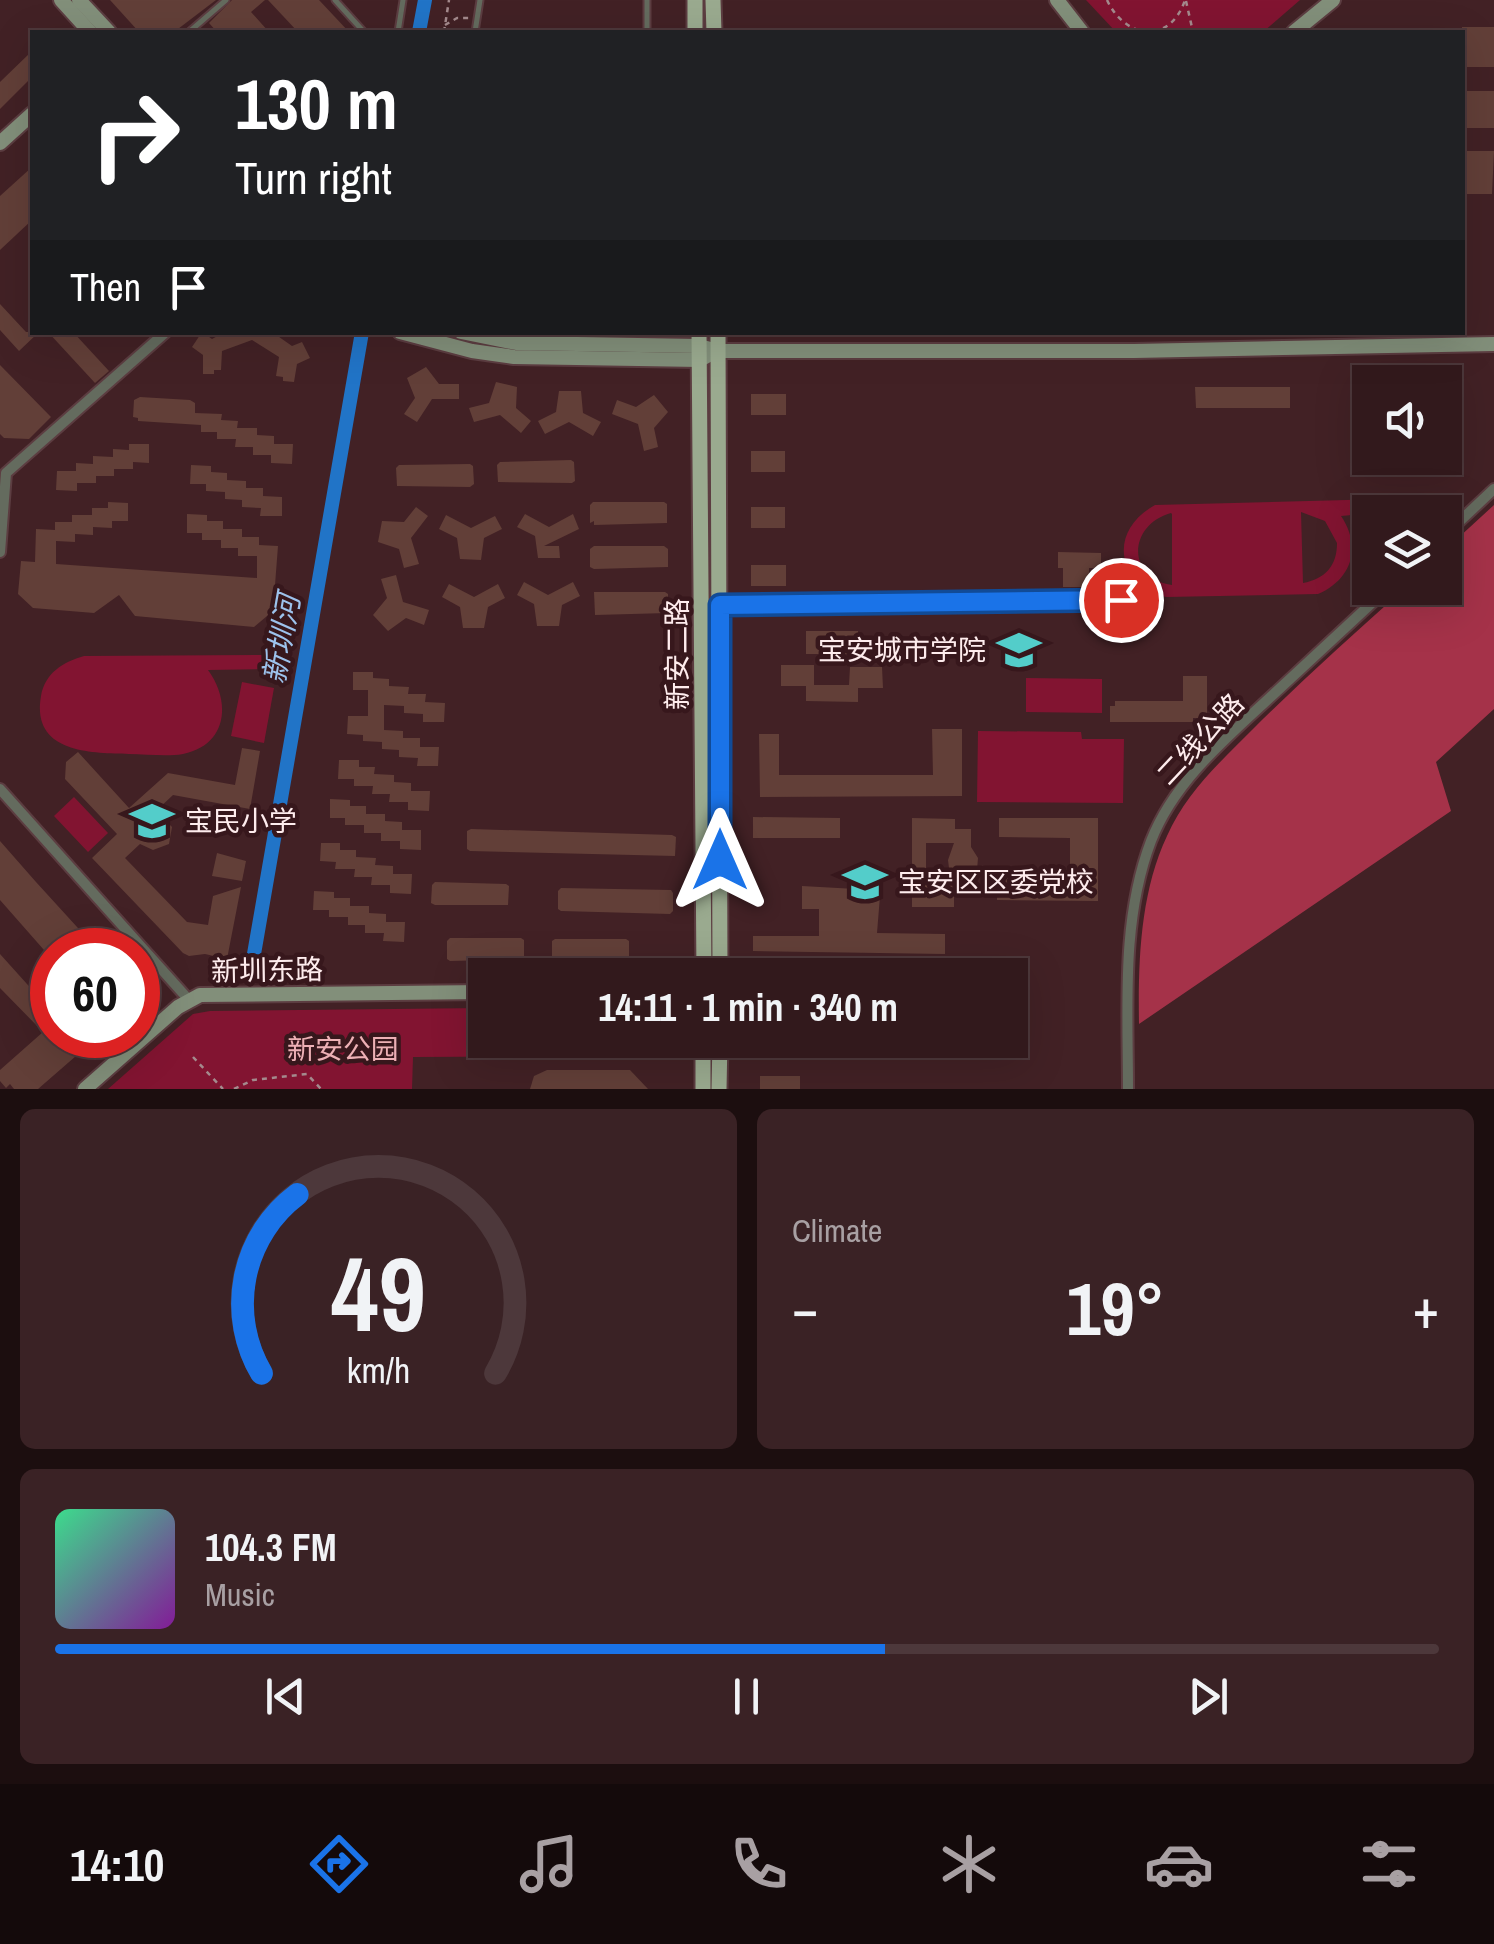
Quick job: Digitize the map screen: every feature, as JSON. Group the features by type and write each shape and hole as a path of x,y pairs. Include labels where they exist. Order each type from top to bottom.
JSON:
{"main road":[{"path":"61,0 88,30"},
{"path":"80,0 106,30"},
{"path":"695,0 696,30"},
{"path":"713,0 714,30"},
{"path":"1057,0 1080,30"},
{"path":"1296,30 1334,0"},
{"path":"0,143 30,116"},
{"path":"411,335 514,357 699,346"},
{"path":"476,335 516,343 699,346 718,351 1195,350 1494,344"},
{"name":"新安二路","path":"718,335 720,958"},
{"path":"1195,335 1195,350"},
{"name":"新安二路","path":"699,346 704,958"},
{"name":"新圳东路","path":"84,1089 188,1000 216,994 468,992"},
{"path":"703,1089 704,1058"},
{"path":"719,1089 720,1058"}],"street":[{"path":"0,552 3,470 162,335"},
{"path":"1462,519 1494,489"},
{"name":"二线公路","path":"1128,1089 1130,934 1144,866 1160,822 1176,795 1210,755 1370,605"},
{"path":"0,789 188,1000"}],"lane":[{"path":"191,30 226,0"},
{"path":"335,0 362,30"},
{"path":"398,30 403,0"},
{"path":"475,30 480,0"},
{"path":"647,30 648,0"},
{"path":"720,605 1121,600"}],"path":[{"path":"444,30 449,0"},
{"path":"1106,0 1115,16 1128,27 1141,30"},
{"path":"1158,30 1168,28 1180,16 1185,0"},
{"path":"1185,0 1192,30"},
{"path":"445,26 457,18 477,18"},
{"path":"193,1057 223,1089"},
{"path":"234,1089 253,1080 307,1074 321,1089"}],"green space":[{"path":"1086,0 1300,0 1265,30 1114,30"},
{"path":"1352,500 1352,515 1341,516 1351,539 1350,561 1339,580 1318,594 1166,597 1149,590 1128,569 1125,542 1140,516 1155,505","holes":["1301,512 1325,521 1337,543 1335,558 1318,578 1303,583","1172,514 1172,585 1146,572 1138,551 1147,528"]},
{"path":"267,655 267,669 208,670 220,695 221,720 209,741 183,754 81,750 54,739 40,715 43,688 51,675 62,665 84,656"},
{"path":"1026,678 1102,679 1102,713 1026,712"},
{"path":"242,682 274,688 264,743 231,736"},
{"path":"978,731 1081,732 1082,739 1124,739 1123,803 977,802"},
{"path":"74,797 108,833 88,852 54,816"},
{"name":"新安公园","path":"468,1008 468,1057 413,1057 412,1089 108,1089 143,1058 160,1058 160,1043 193,1014"}],"shaded area":[{"path":"1494,505 1494,709 1436,762 1451,811 1139,1024 1140,952 1146,904 1158,858 1184,806 1216,766 1386,605 1462,605 1462,534"}],"building":[{"path":"110,0 216,0 177,30 137,30"},
{"path":"232,0 265,0 251,12 267,30 215,30 209,23"},
{"path":"268,0 319,0 347,30 296,30"},
{"path":"1494,27 1494,67 1465,67 1462,30"},
{"path":"30,53 30,79 0,109 0,82"},
{"path":"1465,91 1494,91 1494,128 1465,128"},
{"path":"1465,151 1494,151 1492,194 1465,194"},
{"path":"30,169 30,222 0,250 0,196"},
{"path":"0,304 26,332 36,335 19,351 0,330"},
{"path":"51,335 76,335 109,371 95,383"},
{"path":"200,335 212,339 219,335 276,335 292,346 302,342 310,358 297,364 294,382 283,381 283,377 276,376 279,357 252,340 222,351 221,370 203,374 203,355 192,347"},
{"path":"0,365 51,417 29,439 4,438 0,434"},
{"path":"426,367 439,384 459,384 459,399 432,399 417,422 404,414 415,398 407,378"},
{"path":"496,382 517,387 516,408 531,421 521,433 500,415 474,422 469,408 489,403"},
{"path":"1195,387 1290,387 1290,408 1196,408"},
{"path":"559,391 581,391 583,413 601,422 593,436 569,422 545,434 538,421 556,412"},
{"path":"751,394 786,394 786,415 751,415"},
{"path":"654,395 668,412 654,428 658,447 644,451 638,424 612,414 617,400 636,407"},
{"path":"134,400 190,400 195,403 195,413 222,414 221,420 238,421 237,428 257,428 257,435 274,436 274,444 293,444 292,464 271,463 271,455 253,455 253,447 235,447 236,439 217,439 217,432 201,432 201,425 138,421 133,417"},
{"path":"129,444 149,444 149,463 133,462 133,469 114,469 114,476 96,476 96,483 77,483 77,491 56,490 57,471 76,471 76,463 93,464 93,456 113,457 113,449 129,450"},
{"path":"751,451 785,451 785,472 751,472"},
{"path":"571,460 575,481 572,483 498,482 500,462"},
{"path":"470,464 474,484 470,487 397,486 399,465"},
{"path":"191,465 211,466 211,472 227,473 227,480 246,481 246,488 263,488 263,496 282,497 282,516 260,516 261,508 242,507 242,500 225,499 225,492 206,491 206,484 190,484"},
{"path":"108,502 128,503 128,521 112,521 112,528 93,527 93,535 75,534 75,542 56,541 56,564 257,578 257,556 238,556 238,548 221,548 221,540 202,540 202,533 187,533 187,514 207,515 207,521 223,521 223,529 242,529 242,537 259,537 259,545 278,546 273,611 254,627 135,616 119,595 94,613 33,608 18,594 21,561 35,562 36,529 55,530 55,522 72,522 72,515 92,515 92,508 108,508"},
{"path":"593,502 664,502 667,523 594,525 594,521 590,523"},
{"path":"416,507 428,516 411,538 419,564 404,568 399,549 378,542 382,521 404,522"},
{"path":"751,507 785,507 785,528 751,528"},
{"path":"525,514 549,527 573,514 579,529 544,546 559,546 560,558 538,558 535,536 517,527"},
{"path":"446,515 471,528 495,516 502,529 484,538 481,560 460,559 457,538 439,529"},
{"path":"664,546 668,549 668,567 594,569 590,567 590,549"},
{"path":"1058,552 1101,553 1101,568 1089,568 1089,587 1063,587"},
{"path":"751,565 786,565 786,586 751,586"},
{"path":"396,575 403,602 429,610 424,625 406,618 388,631 373,615 387,598 381,579"},
{"path":"524,582 548,595 573,582 580,596 562,605 559,626 537,626 534,604 517,595"},
{"path":"449,584 474,597 498,584 505,598 488,607 484,628 463,628 460,607 442,597"},
{"path":"594,592 665,592 668,613 595,615"},
{"path":"806,631 858,631 858,654 806,654"},
{"path":"781,665 814,665 814,685 849,685 850,667 882,667 883,688 858,688 858,702 806,701 806,686 781,686"},
{"path":"353,672 373,672 373,678 389,679 389,686 409,687 408,694 426,694 425,702 445,703 444,722 423,722 423,714 404,713 404,706 384,705 384,730 403,731 403,738 420,738 420,747 439,747 438,766 417,766 418,758 399,757 399,750 382,749 382,742 363,741 363,735 347,734 348,716 368,716 368,690 353,690"},
{"path":"1183,676 1207,676 1207,718 1193,718 1193,722 1110,722 1110,706 1115,706 1115,701 1183,701"},
{"path":"932,729 962,729 962,796 760,797 759,734 779,734 779,775 933,775"},
{"path":"242,748 260,751 250,809 173,795 156,811 172,827 169,844 153,850 140,844 125,858 187,922 208,925 213,896 241,887 227,959 205,954 189,956 92,858 117,834 65,779 66,762 78,752 129,808 168,773 235,785"},
{"path":"339,760 359,760 359,767 375,767 374,774 394,775 394,782 411,783 411,791 430,791 429,811 408,810 408,802 389,802 390,794 372,794 373,786 354,786 354,779 338,779"},
{"path":"330,799 350,800 350,806 366,806 366,814 385,814 385,821 402,822 402,830 421,830 421,850 400,849 400,841 381,841 381,833 364,833 364,825 345,825 345,818 330,818"},
{"path":"753,817 840,818 840,838 753,838"},
{"path":"912,818 955,819 955,829 971,829 971,847 978,858 971,896 954,896 954,907 912,907","holes":["926,843 954,843 948,860 951,884 926,884"]},
{"path":"999,818 1098,818 1098,901 997,900 997,877 1070,877 1070,838 999,837"},
{"path":"467,831 672,835 676,837 675,856 470,851"},
{"path":"0,841 78,928 30,928 30,934 0,900"},
{"path":"321,843 340,843 340,850 356,850 356,857 376,858 375,865 393,866 393,874 412,874 411,894 390,893 390,885 371,885 372,877 354,877 355,869 335,869 336,862 320,861"},
{"path":"217,853 246,861 242,881 212,876"},
{"path":"435,882 506,884 508,905 435,905 431,903"},
{"path":"802,886 874,890 874,896 880,896 877,933 945,934 945,954 753,951 753,936 819,936 819,909 802,909"},
{"path":"561,888 671,890 673,911 561,911"},
{"path":"314,891 334,892 334,898 350,898 350,906 369,906 369,913 386,914 386,922 405,922 404,942 383,941 384,933 365,933 365,925 348,925 348,917 329,917 329,910 313,910"},
{"path":"521,938 524,958 450,961 447,941"},
{"path":"626,939 629,958 552,958 552,941"},
{"path":"0,954 30,987 30,1019 0,988"},
{"path":"30,1043 30,1058 74,1058 38,1089 14,1089 10,1084 6,1088 0,1081 0,1070"},
{"path":"547,1070 630,1070 648,1089 530,1089 534,1076"},
{"path":"760,1076 800,1076 800,1089 760,1089"}],"waterway":[{"name":"新圳河","path":"419,30 425,0"},
{"name":"新圳河","path":"254,954 361,335"}],"place":[{"name":"宝安城市学院","path":"1019,650"},
{"name":"宝民小学","path":"152,821"},
{"name":"宝安区区委党校","path":"865,882"}],"route":[{"path":"720,860 720,605 1121,600"}]}
